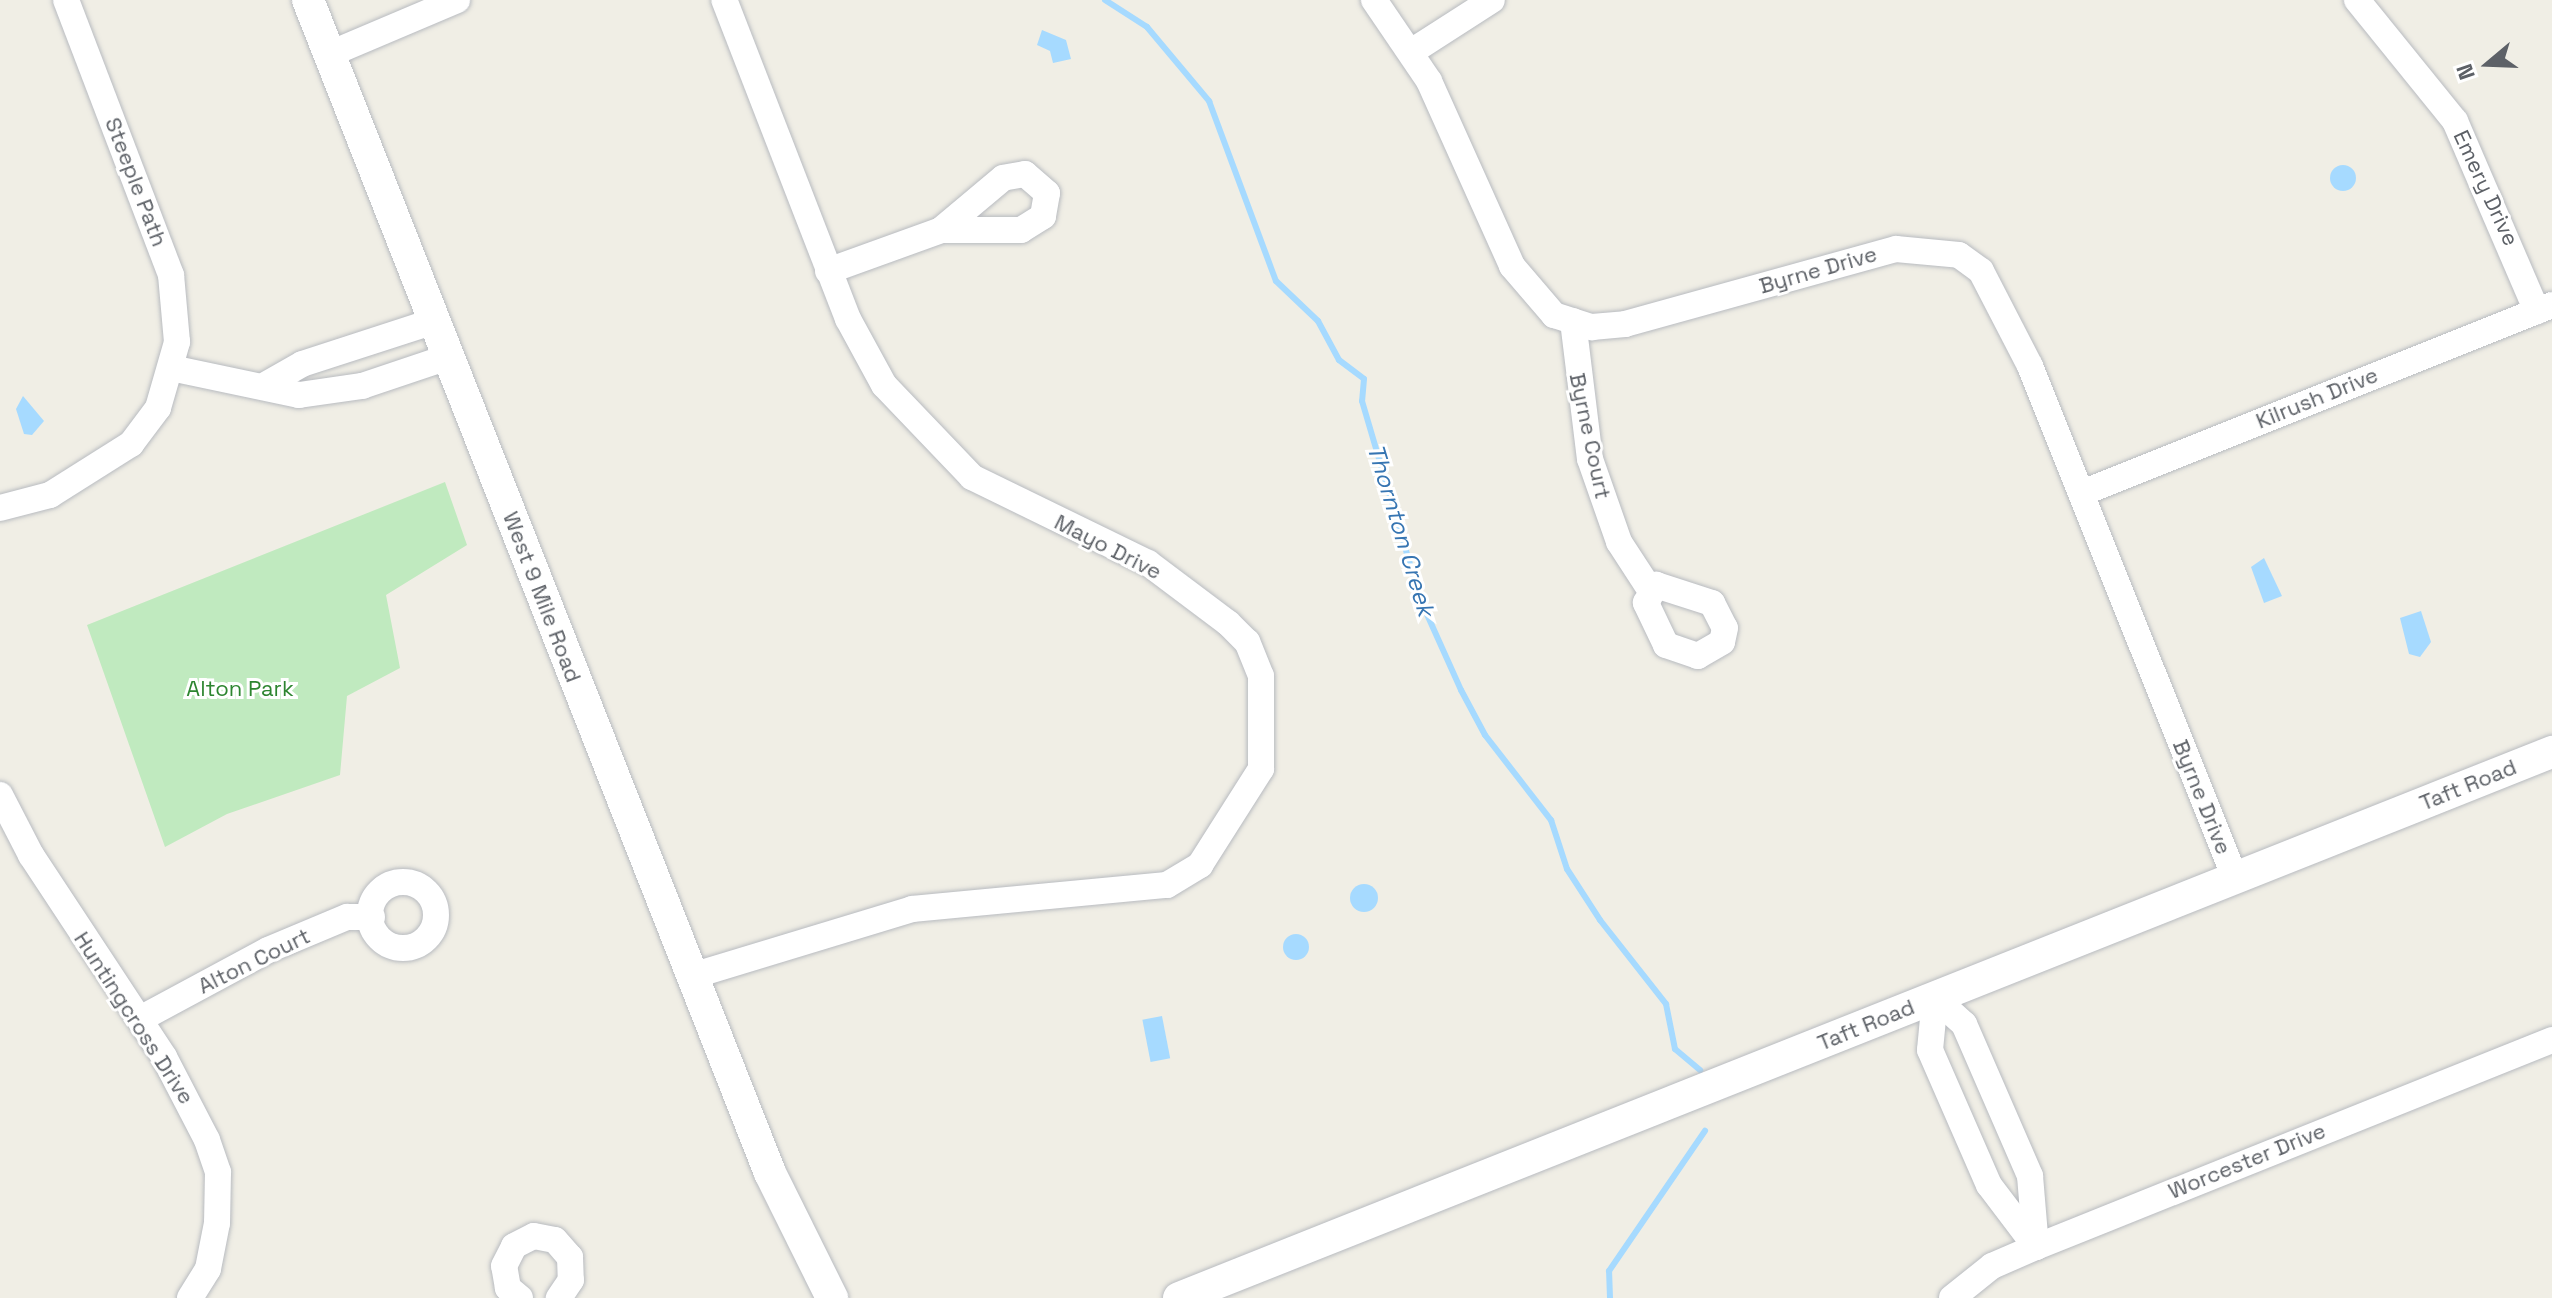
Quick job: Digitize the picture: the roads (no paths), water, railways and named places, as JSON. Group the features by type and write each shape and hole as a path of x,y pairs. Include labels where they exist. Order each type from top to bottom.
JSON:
{"street":[{"name":"Steeple Path","path":"0,508 50,495 104,466 158,408 171,368 179,328 171,275 66,0"},
{"name":"West 9 Mile Road","path":"308,0 778,1193 776,1210 808,1298"},
{"path":"330,54 457,0"},
{"name":"Mayo Drive","path":"692,976 912,909 1167,885 1200,865 1261,769 1261,676 1247,642 1148,563 972,477 932,442 884,385 828,271 724,0"},
{"name":"Byrne Drive","path":"1374,0 1411,52 1512,266 1538,301 1573,321 1625,324 1874,253 1929,247 1959,255 1981,271 2002,306 2082,493 2235,878"},
{"path":"1411,52 1492,0"},
{"name":"Emery Drive","path":"2357,0 2455,121 2544,308"},
{"path":"828,271 941,230"},
{"name":"Kilrush Drive","path":"2082,493 2544,308"},
{"path":"267,384 302,364 434,321"},
{"name":"Byrne Court","path":"1573,321 1590,459 1619,542 1649,588"},
{"path":"171,368 267,384 299,395 362,386 448,357"},
{"name":"Taft Road","path":"1179,1298 2552,752"},
{"name":"Huntingcross Drive","path":"0,795 187,1096 218,1172 211,1254 199,1296"},
{"name":"Alton Court","path":"140,1019 268,950 347,917 372,917"},
{"path":"1935,998 1964,1024 2030,1176 2036,1247"},
{"path":"1935,998 1930,1050 1989,1185 2036,1247"},
{"name":"Worcester Drive","path":"1952,1298 1992,1266 2036,1247 2552,1040"},
{"name":"West 9 Mile Road","path":"778,1193 790,1203 832,1298"},
{"path":"516,1297 504,1277 507,1255 523,1239 545,1236 570,1257 571,1280 559,1298"}],"water":[{"path":"1042,30 1066,40 1071,59 1053,63 1050,51 1037,45"},
{"path":"2343,165 2352,169 2356,178 2352,187 2343,191 2334,187 2330,178 2334,169"},
{"path":"23,396 44,421 32,435 24,434 16,409"},
{"path":"2264,558 2282,596 2264,603 2251,567"},
{"path":"2421,611 2431,642 2420,657 2409,654 2400,618"},
{"path":"1364,884 1374,888 1378,898 1374,908 1364,912 1354,908 1350,898 1354,888"},
{"path":"1296,934 1305,938 1309,947 1305,956 1296,960 1287,956 1283,947 1287,938"},
{"path":"1162,1016 1170,1058 1151,1062 1142,1020"}],"waterway":[{"name":"Thornton Creek","path":"1105,0 1147,27 1209,101 1276,281 1318,321 1339,360 1364,379 1362,401 1421,601 1461,690 1485,735 1551,820 1567,869 1600,920 1666,1004 1675,1049 1700,1070"},
{"name":"Thornton Creek","path":"1610,1298 1609,1271 1705,1131"}],"park label":[{"name":"Alton Park","path":"240,689"}]}
